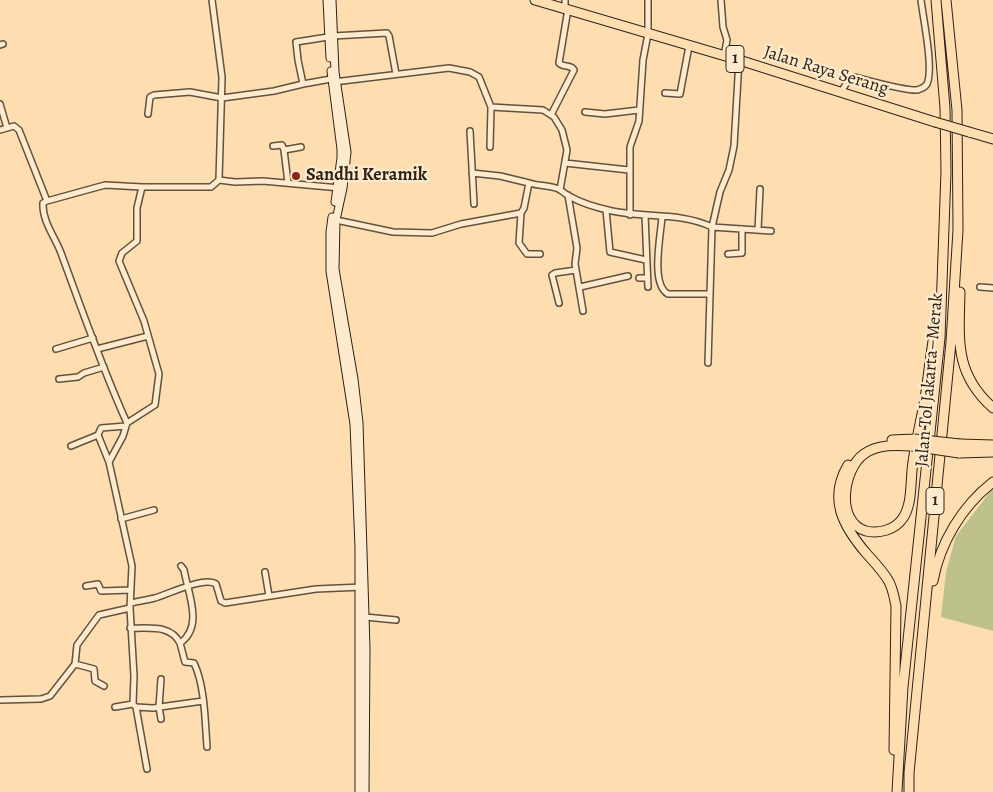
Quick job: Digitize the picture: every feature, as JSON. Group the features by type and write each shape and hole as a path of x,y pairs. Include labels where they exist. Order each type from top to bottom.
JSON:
{"highway":[{"name":"Jalan Raya Serang","path":"535,0 566,6 648,34 739,60 934,122 993,138"},
{"name":"Jalan Tol Jakarta–Merak","path":"897,792 903,686 940,338 943,281 945,108 936,0"},
{"name":"Jalan Tol Jakarta–Merak","path":"909,792 909,773 951,342 958,230 957,110 946,0"},
{"path":"958,230 960,260 959,342 962,359 976,389 993,408"},
{"path":"913,442 875,448 855,462 847,480 848,512 854,523 864,530 877,532 889,529 900,522 907,509 912,463 925,397 943,281"},
{"path":"898,770 894,752 896,606 893,591 881,569 850,533 840,513 838,497 842,476 852,458 874,443 887,440 993,452"},
{"path":"960,448 993,445"},
{"path":"909,773 935,569 941,550 954,526 982,490 993,482"}],"street":[{"path":"109,462 127,425 46,219 43,203 105,185 142,188 211,188 219,180 222,76 212,0"},
{"path":"327,0 333,81 343,142 336,220 336,279 359,415 362,587 359,792"},
{"path":"331,36 332,0"},
{"path":"630,214 630,147 637,129 640,110 643,60 648,34 648,0"},
{"path":"721,0 723,27 728,40 724,56"},
{"path":"840,93 853,77 918,90 927,84 929,66 921,0"},
{"path":"552,115 574,70 571,67 560,65 566,6"},
{"path":"303,84 296,42 331,36 387,33 396,74"},
{"path":"665,93 680,93 689,46"},
{"path":"708,363 712,227 720,192 729,170 733,152 739,60"},
{"path":"148,114 150,97 154,95 190,92 222,98 274,91 303,84 449,68 470,72 479,77 491,107 490,147"},
{"path":"0,104 7,128"},
{"path":"491,107 542,110 552,115 558,123 565,141 566,150 560,190"},
{"path":"585,112 605,114 640,110"},
{"path":"0,130 14,126 19,130 48,201"},
{"path":"470,131 474,204"},
{"path":"273,146 282,145 288,183"},
{"path":"284,150 302,147"},
{"path":"565,163 629,170"},
{"path":"472,173 500,176 560,190 606,210 683,218 712,227 771,230"},
{"path":"219,180 235,182 264,181 340,188"},
{"path":"528,183 524,208 521,213 519,243 527,254 540,254"},
{"path":"70,446 98,435 102,428 127,425 156,403 159,374 148,336 119,257 137,241 137,208 142,188"},
{"path":"340,188 330,232 330,271 353,416 359,547 365,617 365,792"},
{"path":"758,230 760,190"},
{"path":"568,195 577,248 575,264 583,311"},
{"path":"606,210 610,252 646,260"},
{"path":"336,220 392,232 424,234 439,232 461,224 521,213"},
{"path":"645,215 648,287"},
{"path":"662,216 657,273 661,288 668,294 710,294"},
{"path":"728,254 742,253 742,229"},
{"path":"559,303 553,274 576,270"},
{"path":"580,288 628,276"},
{"path":"639,278 647,278"},
{"path":"980,286 993,288"},
{"path":"97,349 148,336"},
{"path":"56,349 93,338"},
{"path":"59,379 78,376 104,367"},
{"path":"98,435 109,462 132,566 130,628 135,705 147,769"},
{"path":"121,519 154,510"},
{"path":"180,643 190,635 193,620 184,570 181,566"},
{"path":"265,572 269,596"},
{"path":"0,700 47,698 75,664 76,645 99,615 187,587 214,582 221,601 225,603 316,588 362,587"},
{"path":"86,586 98,584 101,591 131,590"},
{"path":"365,617 396,620"},
{"path":"130,628 169,631 180,643 185,662 193,662 196,665 203,701 207,747"},
{"path":"75,664 94,669 95,681 104,686"},
{"path":"161,679 159,707 161,719"},
{"path":"114,707 135,705 159,707 203,701"}],"green space":[{"path":"993,488 993,631 941,617 946,572 956,536"}],"place":[{"name":"Sandhi Keramik","path":"296,176"}]}
